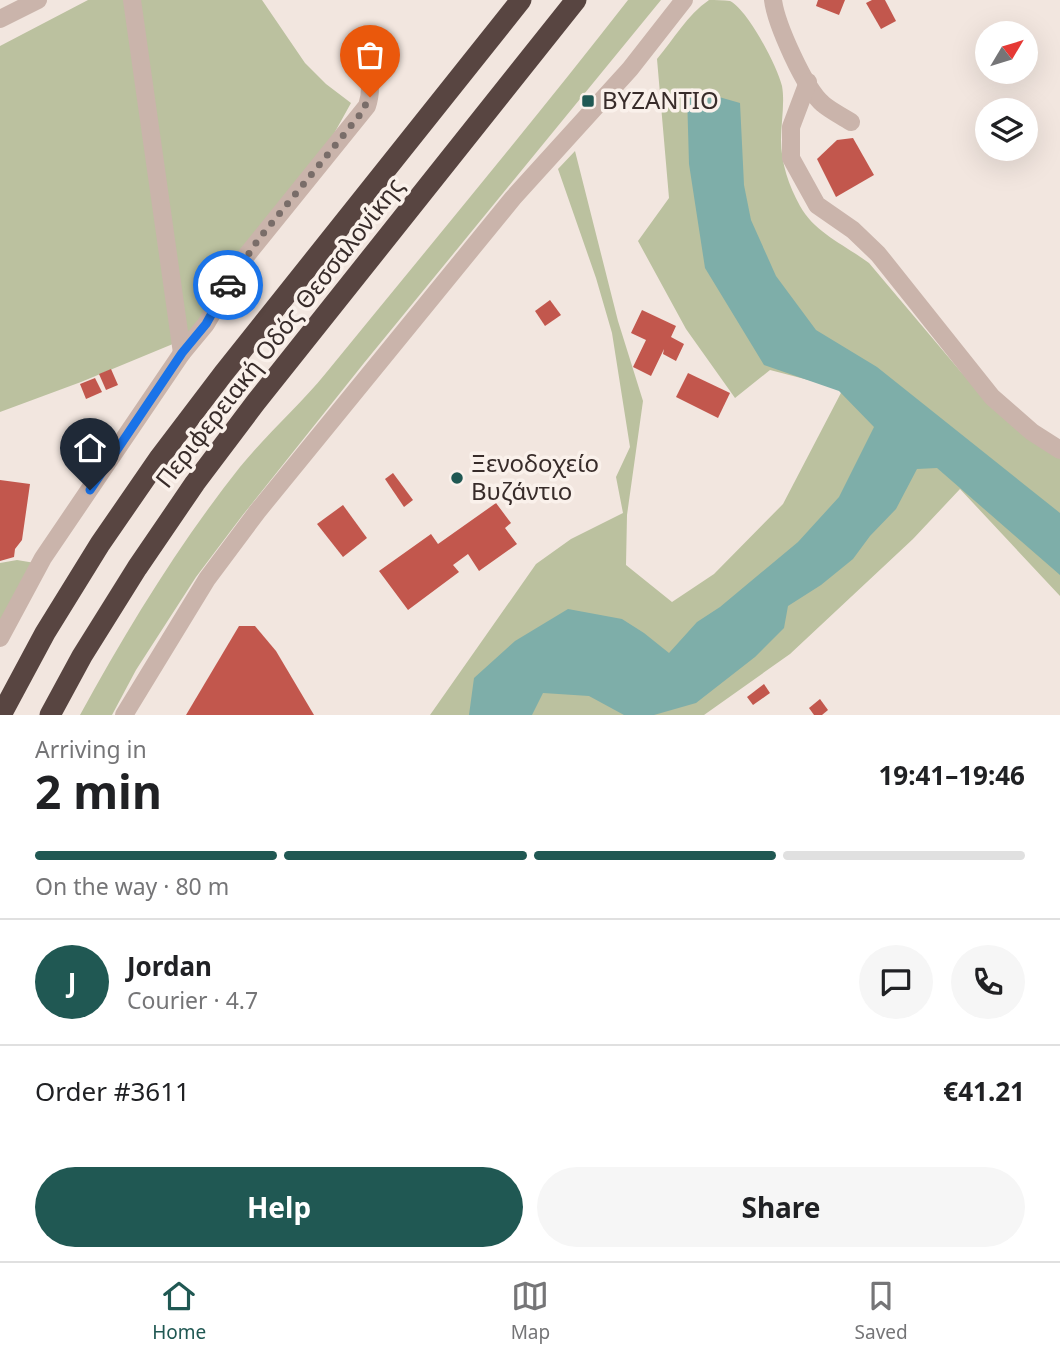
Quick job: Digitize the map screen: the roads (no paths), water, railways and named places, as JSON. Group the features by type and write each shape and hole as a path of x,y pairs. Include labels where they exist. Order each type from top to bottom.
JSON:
{"highway":[{"name":"Περιφερειακή Οδός Θεσσαλονίκης","path":"1,715 45,633 100,544 160,457 231,363 521,0"},
{"name":"Περιφερειακή Οδός Θεσσαλονίκης","path":"50,715 116,601 195,483 576,0"}],"street":[{"path":"0,19 38,0"},
{"path":"132,0 182,353"},
{"path":"124,715 207,579 257,512 513,198 630,69 684,0"},
{"path":"773,0 786,44 821,104 851,122"},
{"path":"0,638 43,558 182,353 206,324 246,256 367,106 370,78 365,54"},
{"path":"808,82 792,127 792,158 817,205 853,230 878,254 992,397 1032,432 1060,450"}],"water":[{"path":"687,94 719,97 740,103 744,185 751,220 776,276 816,330 877,367 1060,513 1060,575 937,468 917,469 896,509 870,536 853,559 821,585 788,606 784,628 755,657 696,703 654,715 624,715 589,696 543,693 532,715 469,715 474,678 515,641 568,609 622,619 669,653 697,622 720,607 798,542 839,497 874,427 839,391 764,365 705,268 689,164"}],"place":[{"name":"ΒΥΖΑΝΤΙΟ","path":"588,101"},
{"name":"Ξενοδοχείο Βυζάντιο","path":"457,478"}]}
